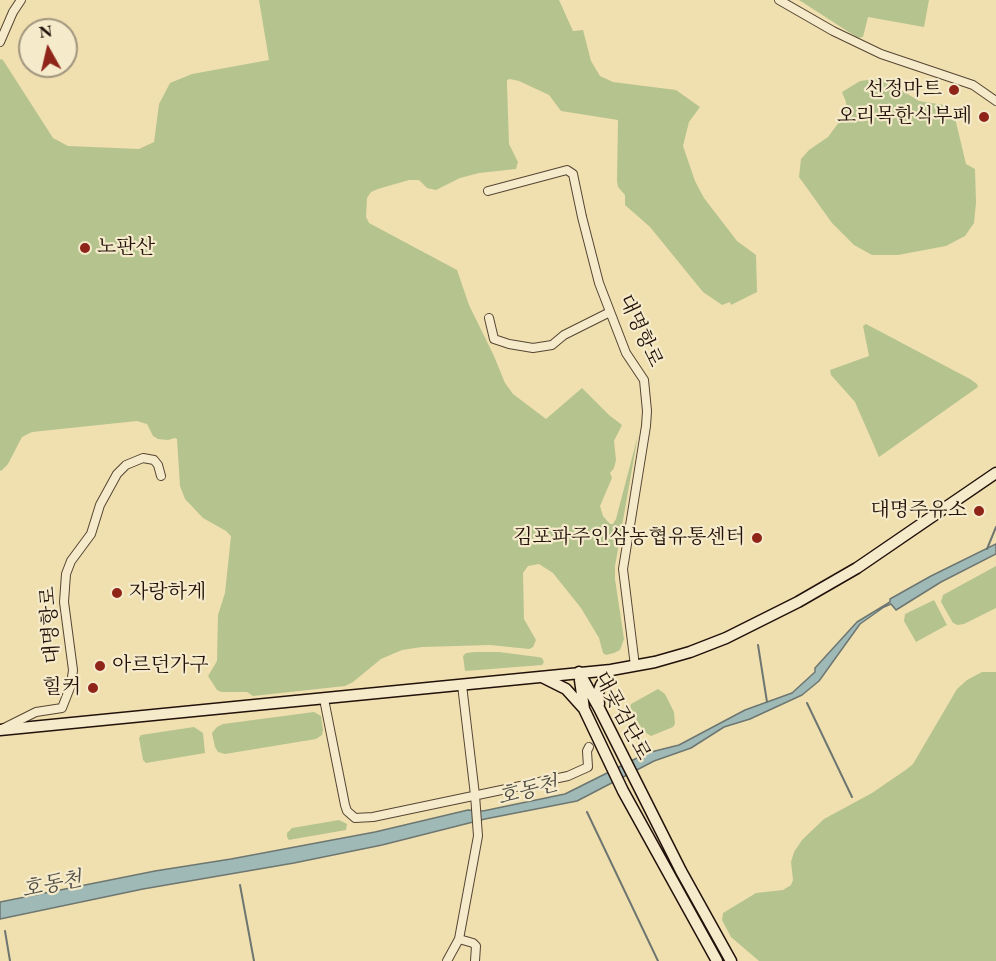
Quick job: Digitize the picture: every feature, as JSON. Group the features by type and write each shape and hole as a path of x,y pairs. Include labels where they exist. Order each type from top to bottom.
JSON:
{"main road":[{"name":"대명항로","path":"0,730 611,670 690,652 764,620 857,568 996,473"},
{"path":"599,708 598,693 601,684 611,670"},
{"name":"대곶검단로","path":"579,672 681,871 731,961"},
{"name":"대곶검단로","path":"579,672 584,709 623,791 717,961"},
{"path":"540,676 566,689 584,709"}],"street":[{"path":"0,42 21,0"},
{"path":"779,0 882,54 973,85 996,101"},
{"name":"대명항로","path":"488,191 567,170 571,171 593,262 610,312 626,352 644,380 646,426 623,569 634,666"},
{"path":"489,318 494,339 533,348 552,345 564,335 610,312"},
{"name":"대명항로","path":"0,730 27,715 62,708 73,670 64,592 68,567 91,534 104,498 121,469 135,460 149,459 158,465 161,476"},
{"path":"447,961 459,939 476,854 476,796 462,685"},
{"path":"324,699 345,805 355,818 373,817 536,784 583,771 588,767 589,747"},
{"path":"459,939 476,946 475,961"}],"green space":[{"path":"259,0 559,0 573,31 583,30 591,61 600,76 613,82 676,90 700,107 689,122 683,146 695,181 704,198 737,241 756,255 757,292 731,305 730,302 722,305 703,292 650,227 625,205 625,195 618,187 617,181 618,120 561,111 549,95 519,81 507,80 509,144 518,162 516,169 479,173 460,178 436,190 427,188 419,180 409,180 371,192 367,198 366,217 369,223 457,270 469,305 505,383 513,394 546,419 582,388 622,425 614,441 616,460 610,473 612,478 600,506 603,516 610,524 613,524 616,519 638,435 615,566 624,639 620,650 606,655 603,653 599,638 581,608 553,573 539,564 528,566 523,573 524,619 536,640 533,647 529,649 490,645 422,647 402,650 381,659 345,686 253,696 247,692 221,692 217,690 208,676 217,661 218,615 225,593 231,536 203,518 185,499 180,486 177,439 158,439 153,436 147,424 137,421 32,432 22,437 8,464 0,470 0,59 3,60 53,138 68,146 139,149 154,142 159,104 170,83 192,74 269,60"},
{"path":"799,0 929,0 924,27 868,17 863,37 858,38"},
{"path":"882,78 919,101 950,106 947,110 955,118 966,164 975,169 974,223 965,236 946,246 898,255 872,255 854,245 832,223 799,177 801,159 809,150 828,137 845,114 846,102 842,92 860,81"},
{"path":"866,324 970,379 978,387 879,457 855,402 831,375 830,370 869,356 863,326"},
{"path":"996,566 996,608 964,624 953,623 941,602 943,595"},
{"path":"934,600 947,625 916,642 904,621 905,614"},
{"path":"499,652 538,657 544,662 542,665 465,671 463,656 466,653"},
{"path":"982,672 996,672 996,961 759,961 731,937 722,920 723,913 756,893 783,890 791,885 793,880 791,862 802,840 824,819 872,793 913,764 957,689 967,680"},
{"path":"658,689 665,694 674,712 675,724 651,736 643,731 630,708 631,704"},
{"path":"314,712 321,716 323,730 322,735 316,739 225,754 218,752 215,747 212,733 223,724"},
{"path":"194,727 203,733 205,753 146,763 143,760 139,738 141,735"},
{"path":"339,820 347,824 346,830 289,840 287,837 287,833 292,828"}],"water":[{"path":"996,544 996,554 941,582 896,610 891,604 884,607 860,624 819,681 802,695 750,719 724,727 691,748 654,761 577,801 485,819 382,845 294,863 143,889 0,919 0,902 155,871 375,832 468,810 483,811 565,794 647,753 679,745 745,710 792,693 815,672 815,668 857,622 890,602 890,599"}],"waterway":[{"path":"987,549 996,527"},
{"path":"758,645 767,702"},
{"path":"807,703 852,797"},
{"path":"587,812 658,961"},
{"path":"240,885 254,961"},
{"path":"5,931 10,961"}],"place":[{"name":"선정마트","path":"954,90"},
{"name":"오리목한식부페","path":"984,117"},
{"name":"노판산","path":"85,248"},
{"name":"대명주유소","path":"979,511"},
{"name":"김포파주인삼농협유통센터","path":"757,538"},
{"name":"자랑하게","path":"117,593"},
{"name":"아르던가구","path":"100,666"},
{"name":"힐커","path":"93,688"}],"water label":[{"name":"호동천","path":"528,791"},
{"name":"호동천","path":"52,885"}]}
